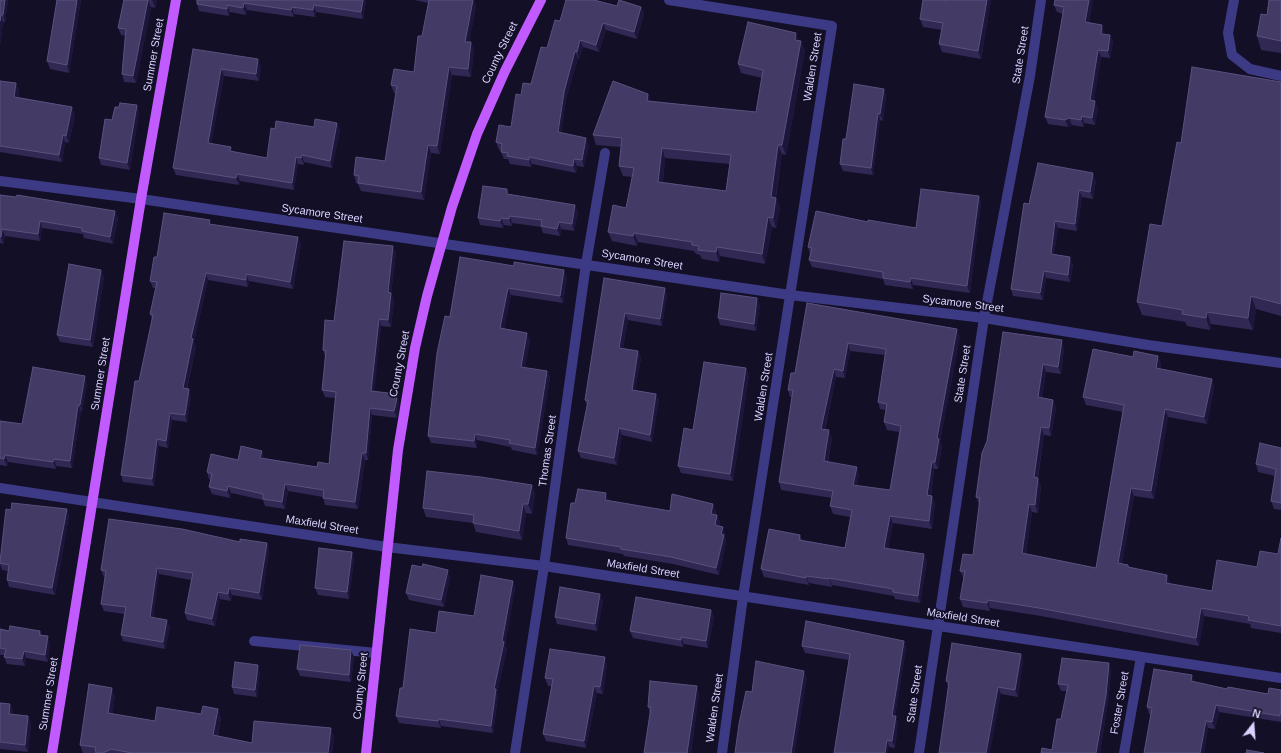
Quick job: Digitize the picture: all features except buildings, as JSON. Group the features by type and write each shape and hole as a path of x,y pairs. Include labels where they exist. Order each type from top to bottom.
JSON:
{"main road":[{"name":"Summer Street","path":"52,753 141,199 176,0"},
{"name":"County Street","path":"366,753 387,547 406,394 414,348 440,244 464,170 490,102 541,0"}],"street":[{"name":"Walden Street","path":"668,0 832,26 742,597 722,753"},
{"name":"State Street","path":"919,753 984,318 1030,76 1041,0"},
{"path":"1234,0 1228,34 1232,55 1250,69 1281,76"},
{"name":"Thomas Street","path":"515,753 544,566 586,264 605,153"},
{"name":"Sycamore Street","path":"0,182 141,199 790,295 984,318 1281,363"},
{"name":"Maxfield Street","path":"0,488 387,547 544,566 1281,678"},
{"path":"254,641 376,653"},
{"name":"Foster Street","path":"1124,753 1141,657"}]}
